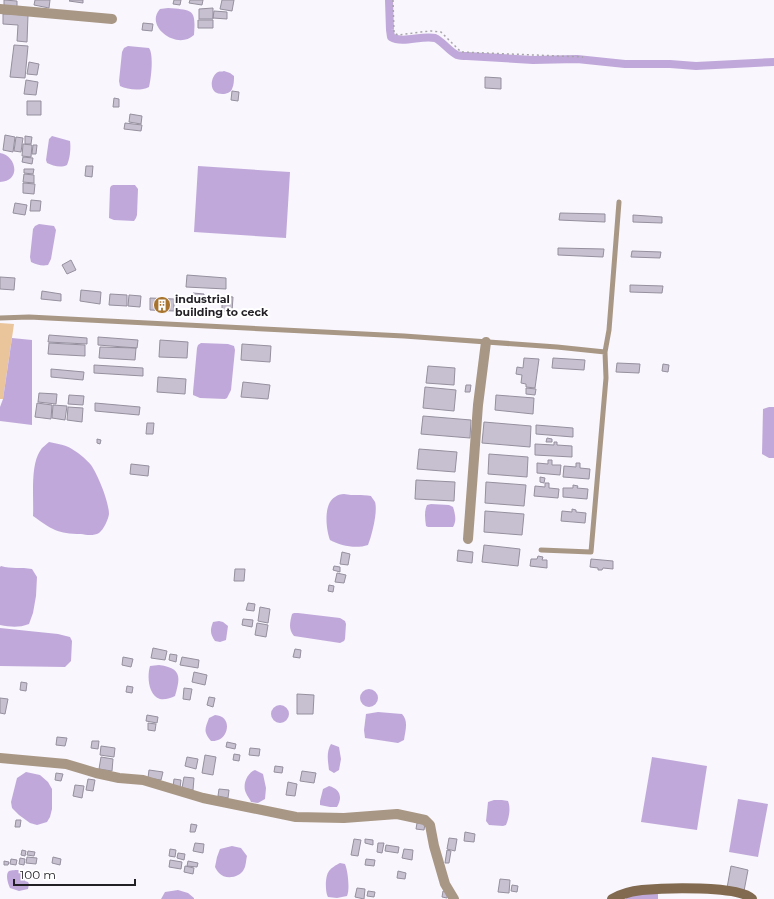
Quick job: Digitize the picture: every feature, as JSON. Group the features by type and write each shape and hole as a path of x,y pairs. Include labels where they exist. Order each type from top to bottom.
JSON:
{"street":[{"path":"0,9 112,19"},
{"path":"468,539 478,405 486,342"},
{"path":"0,758 66,764 119,778 143,780 203,798 296,817 344,818 396,814 425,820 430,825 434,846 445,884 454,899"},
{"path":"612,899 620,895 641,890 687,888 732,891 749,896 752,899"}],"lane":[{"path":"541,550 591,552 605,386 605,352 609,330 619,202"},
{"path":"0,318 29,317 404,336 572,348 605,352"}],"path":[{"path":"393,0 394,33 398,35 431,31 441,32 461,52 584,57"}],"shaded area":[{"path":"160,9 183,9 191,12 194,20 194,35 187,39 179,40 172,38 159,29 156,22 156,16"},
{"path":"128,46 149,48 151,51 152,61 149,87 134,90 120,86 119,81 122,52 124,48"},
{"path":"224,71 234,76 233,86 231,91 224,94 219,94 213,90 212,81 216,74"},
{"path":"52,136 70,141 70,153 67,165 57,166 47,163 46,160 49,139"},
{"path":"0,153 10,158 13,163 14,173 7,181 0,182"},
{"path":"198,166 290,172 286,238 194,232"},
{"path":"113,185 135,185 138,189 137,215 134,221 114,220 109,218 110,188"},
{"path":"39,224 54,226 56,230 51,259 48,265 40,265 31,262 30,257 33,229"},
{"path":"0,323 14,324 3,399 0,399"},
{"path":"12,338 32,340 32,425 0,421 0,407 3,399"},
{"path":"201,343 228,344 234,346 235,350 231,390 225,399 200,398 193,395 197,348"},
{"path":"774,407 774,458 769,458 762,454 763,409"},
{"path":"49,442 69,447 85,459 94,469 109,509 106,524 99,533 90,535 60,532 33,516 33,483 35,465 41,450"},
{"path":"344,494 371,496 375,502 375,517 368,545 359,547 349,546 330,540 327,530 327,511 331,500 336,496"},
{"path":"427,505 449,505 453,507 455,520 453,527 426,526 425,510"},
{"path":"1,566 32,569 37,577 36,596 33,613 29,624 14,627 0,625"},
{"path":"292,614 340,618 345,621 346,624 344,641 340,643 294,636 290,625"},
{"path":"219,621 228,626 226,640 220,642 215,641 211,632 213,622"},
{"path":"0,628 58,634 70,637 72,641 71,661 65,667 0,666"},
{"path":"159,665 172,668 178,674 178,683 175,696 168,699 160,699 156,697 149,685 150,666"},
{"path":"369,689 375,692 378,698 375,704 369,707 363,704 360,698 363,692"},
{"path":"280,705 286,708 289,714 286,720 280,723 274,720 271,714 274,708"},
{"path":"378,712 402,714 406,723 404,740 398,743 365,738 364,730 366,714"},
{"path":"215,715 224,719 227,726 225,735 222,738 211,741 207,735 206,727 209,718"},
{"path":"331,744 339,747 341,759 339,770 334,773 329,770 328,763 328,753"},
{"path":"652,757 707,766 697,830 641,822"},
{"path":"255,770 263,774 266,788 265,799 258,803 251,802 245,790 245,783 248,776"},
{"path":"26,772 40,775 48,782 52,789 52,809 47,822 37,825 30,823 12,808 11,802 17,778"},
{"path":"329,786 338,791 340,800 337,807 320,805 323,789"},
{"path":"738,799 768,804 758,857 729,852"},
{"path":"494,800 508,801 509,813 506,825 489,825 486,821 488,802"},
{"path":"232,846 241,848 247,856 246,865 242,872 236,876 225,877 217,871 215,867 217,857 220,849"},
{"path":"340,863 345,864 347,871 347,896 337,898 328,897 326,892 326,884 328,873"},
{"path":"19,870 26,873 24,879 29,884 28,889 19,891 10,888 8,884 8,872"},
{"path":"178,890 188,893 194,899 161,899 165,892"},
{"path":"658,892 658,899 626,899 626,897"}],"building":[{"path":"4,0 17,1 17,7 4,6"},
{"path":"35,0 50,0 49,8 34,5"},
{"path":"83,0 83,3 69,1"},
{"path":"174,0 181,0 180,5 173,4"},
{"path":"190,0 203,0 202,5 189,3"},
{"path":"222,0 234,0 232,11 220,9"},
{"path":"213,8 213,19 199,19 199,9"},
{"path":"214,11 227,12 227,19 213,18"},
{"path":"3,14 28,15 27,42 17,41 18,25 3,24"},
{"path":"198,20 213,20 213,28 198,28"},
{"path":"143,23 153,24 152,31 142,30"},
{"path":"14,45 28,46 25,78 10,77"},
{"path":"29,62 39,64 37,75 27,74"},
{"path":"485,77 501,78 501,89 485,88"},
{"path":"26,80 38,82 36,95 24,94"},
{"path":"232,91 239,92 238,101 231,100"},
{"path":"114,98 119,99 119,107 113,107"},
{"path":"27,101 41,101 41,115 27,115"},
{"path":"130,114 142,116 141,124 129,122"},
{"path":"125,123 142,125 141,131 124,129"},
{"path":"5,135 15,137 13,152 3,150"},
{"path":"25,136 32,137 31,144 25,144"},
{"path":"16,137 23,138 21,152 14,151"},
{"path":"23,144 32,145 31,157 22,156"},
{"path":"33,145 37,145 36,154 32,154"},
{"path":"23,157 33,158 32,164 22,162"},
{"path":"86,166 93,166 92,177 85,176"},
{"path":"24,169 34,169 33,174 24,173"},
{"path":"24,174 34,175 34,183 23,182"},
{"path":"23,183 35,184 34,194 23,193"},
{"path":"31,200 41,201 40,211 30,211"},
{"path":"15,203 27,205 25,215 13,213"},
{"path":"560,213 605,214 605,222 559,220"},
{"path":"633,215 662,217 662,223 633,222"},
{"path":"558,248 604,249 603,257 558,255"},
{"path":"632,251 661,252 660,258 631,257"},
{"path":"71,260 76,270 67,274 62,265"},
{"path":"187,275 226,278 226,289 186,287"},
{"path":"0,277 15,278 14,290 0,289"},
{"path":"630,285 663,286 662,293 630,292"},
{"path":"81,290 101,292 100,304 80,301"},
{"path":"42,291 61,294 61,301 41,299"},
{"path":"193,293 204,294 203,303 192,302"},
{"path":"110,294 127,295 127,306 109,305"},
{"path":"129,295 141,296 140,307 128,306"},
{"path":"222,296 233,297 232,312 222,311"},
{"name":"industrial building to ceck","path":"150,298 174,299 174,311 150,310"},
{"path":"49,335 87,338 87,344 48,342"},
{"path":"98,337 138,340 137,348 98,345"},
{"path":"160,340 188,342 187,358 159,357"},
{"path":"49,343 85,345 85,356 48,354"},
{"path":"242,344 271,346 270,362 241,360"},
{"path":"100,347 136,348 135,360 99,358"},
{"path":"524,358 539,359 535,388 526,387 526,384 521,383 522,375 516,374 517,367 523,368"},
{"path":"553,358 585,360 584,370 552,368"},
{"path":"617,363 640,364 639,373 616,372"},
{"path":"663,364 669,365 668,372 662,371"},
{"path":"94,365 143,368 143,376 94,373"},
{"path":"428,366 455,368 454,385 426,383"},
{"path":"51,369 84,372 83,380 51,377"},
{"path":"158,377 186,379 185,394 157,392"},
{"path":"243,382 270,385 268,399 241,397"},
{"path":"466,385 471,385 470,392 465,392"},
{"path":"425,387 456,390 454,411 423,408"},
{"path":"526,388 536,389 535,395 526,394"},
{"path":"39,393 57,394 56,404 38,402"},
{"path":"69,395 84,396 83,405 68,404"},
{"path":"496,395 534,398 533,414 495,410"},
{"path":"37,403 52,405 51,419 35,417"},
{"path":"95,403 140,407 139,415 95,411"},
{"path":"53,405 67,406 65,420 52,418"},
{"path":"68,407 83,408 82,422 67,420"},
{"path":"423,416 471,420 470,438 421,434"},
{"path":"484,422 531,426 530,447 482,443"},
{"path":"147,423 154,423 153,434 146,434"},
{"path":"536,425 573,428 573,437 536,434"},
{"path":"547,438 552,439 552,442 546,442"},
{"path":"97,439 101,440 100,444 97,443"},
{"path":"554,442 557,442 557,445 572,446 572,457 535,455 535,444 554,445"},
{"path":"419,449 457,452 455,472 417,469"},
{"path":"489,454 528,457 527,477 488,474"},
{"path":"548,460 552,460 552,465 561,465 560,475 537,473 537,463 548,464"},
{"path":"576,463 580,463 580,468 590,469 589,479 563,477 564,466 576,467"},
{"path":"131,464 149,466 148,476 130,474"},
{"path":"540,477 545,478 544,483 540,482"},
{"path":"416,480 455,482 454,501 415,499"},
{"path":"486,482 526,485 524,506 485,503"},
{"path":"545,483 549,483 549,488 559,489 558,498 534,496 535,486 545,487"},
{"path":"573,485 578,486 577,488 588,489 587,499 563,497 563,488 573,488"},
{"path":"572,509 576,510 576,512 586,513 585,523 561,521 562,511 572,512"},
{"path":"485,511 524,514 522,535 484,532"},
{"path":"484,545 520,549 518,566 482,562"},
{"path":"458,550 473,552 472,563 457,561"},
{"path":"342,552 350,554 348,565 340,564"},
{"path":"538,556 543,557 542,560 547,560 547,568 530,566 531,559 537,559"},
{"path":"591,559 613,561 613,569 603,568 602,570 598,570 598,568 590,567"},
{"path":"334,566 340,567 340,572 333,570"},
{"path":"235,569 245,569 244,581 234,581"},
{"path":"337,573 346,575 344,583 335,582"},
{"path":"329,585 334,586 333,592 328,591"},
{"path":"248,603 255,604 254,611 246,610"},
{"path":"260,607 270,609 268,623 258,621"},
{"path":"243,619 253,620 252,627 242,625"},
{"path":"257,623 268,625 266,637 255,635"},
{"path":"153,648 167,651 165,660 151,658"},
{"path":"295,649 301,650 300,658 293,657"},
{"path":"170,654 177,655 176,662 169,660"},
{"path":"123,657 133,659 131,667 122,665"},
{"path":"182,657 199,660 198,668 180,665"},
{"path":"194,672 207,675 205,685 192,682"},
{"path":"21,682 27,683 26,691 20,690"},
{"path":"127,686 133,687 132,693 126,692"},
{"path":"184,688 192,689 190,700 183,699"},
{"path":"297,694 314,695 313,714 297,714"},
{"path":"209,697 215,698 213,707 207,705"},
{"path":"0,698 8,699 5,714 0,713"},
{"path":"147,715 158,717 157,723 146,721"},
{"path":"148,723 156,724 155,731 148,730"},
{"path":"57,737 67,738 65,746 56,745"},
{"path":"92,741 99,741 98,749 91,748"},
{"path":"227,742 236,744 235,749 226,747"},
{"path":"101,746 115,748 114,757 100,755"},
{"path":"250,748 260,749 259,756 249,755"},
{"path":"234,754 240,755 239,761 233,760"},
{"path":"205,755 216,757 213,775 202,773"},
{"path":"101,757 113,759 112,771 99,769"},
{"path":"187,757 198,759 196,769 185,766"},
{"path":"275,766 283,767 282,773 274,772"},
{"path":"149,770 163,772 161,780 148,778"},
{"path":"302,771 316,773 314,783 300,781"},
{"path":"56,773 63,774 61,781 55,780"},
{"path":"184,777 194,778 193,790 182,788"},
{"path":"88,779 95,780 93,791 86,790"},
{"path":"174,779 181,780 180,788 173,787"},
{"path":"288,782 297,784 295,796 286,795"},
{"path":"75,785 84,786 82,798 73,796"},
{"path":"219,789 229,790 228,798 218,796"},
{"path":"16,820 21,820 20,827 15,827"},
{"path":"417,823 425,824 424,830 416,829"},
{"path":"191,824 197,825 195,832 190,832"},
{"path":"465,832 475,834 474,842 464,841"},
{"path":"449,838 457,839 455,851 447,849"},
{"path":"354,839 361,840 358,856 351,855"},
{"path":"365,839 373,840 373,845 365,843"},
{"path":"195,843 204,844 203,853 193,851"},
{"path":"378,843 384,843 382,853 377,852"},
{"path":"386,845 399,847 398,853 385,851"},
{"path":"170,849 176,850 175,857 169,856"},
{"path":"404,849 413,850 412,860 402,858"},
{"path":"22,850 26,851 25,856 21,855"},
{"path":"447,850 451,851 449,863 445,863"},
{"path":"28,851 35,852 34,856 27,855"},
{"path":"178,853 185,854 184,860 177,858"},
{"path":"27,857 37,858 36,864 26,863"},
{"path":"53,857 61,859 60,865 52,863"},
{"path":"20,858 25,859 24,865 19,864"},
{"path":"11,859 17,860 16,865 10,864"},
{"path":"366,859 375,860 374,866 365,865"},
{"path":"170,860 182,862 181,869 169,867"},
{"path":"4,861 9,862 8,865 4,865"},
{"path":"188,861 198,863 197,867 187,866"},
{"path":"185,866 194,868 193,874 184,872"},
{"path":"731,866 748,870 744,891 727,888"},
{"path":"398,871 406,873 405,879 397,878"},
{"path":"500,879 510,880 509,893 498,892"},
{"path":"512,885 518,886 517,892 511,891"},
{"path":"357,888 365,889 364,899 355,897"},
{"path":"368,891 375,892 374,897 367,896"},
{"path":"443,891 448,892 447,898 442,897"}],"waterway":[{"path":"389,0 391,37 401,40 430,37 435,38 459,56 533,60 577,59 625,64 670,64 696,66 774,62"}],"place":[{"name":"industrial building to ceck","path":"162,305"}]}
